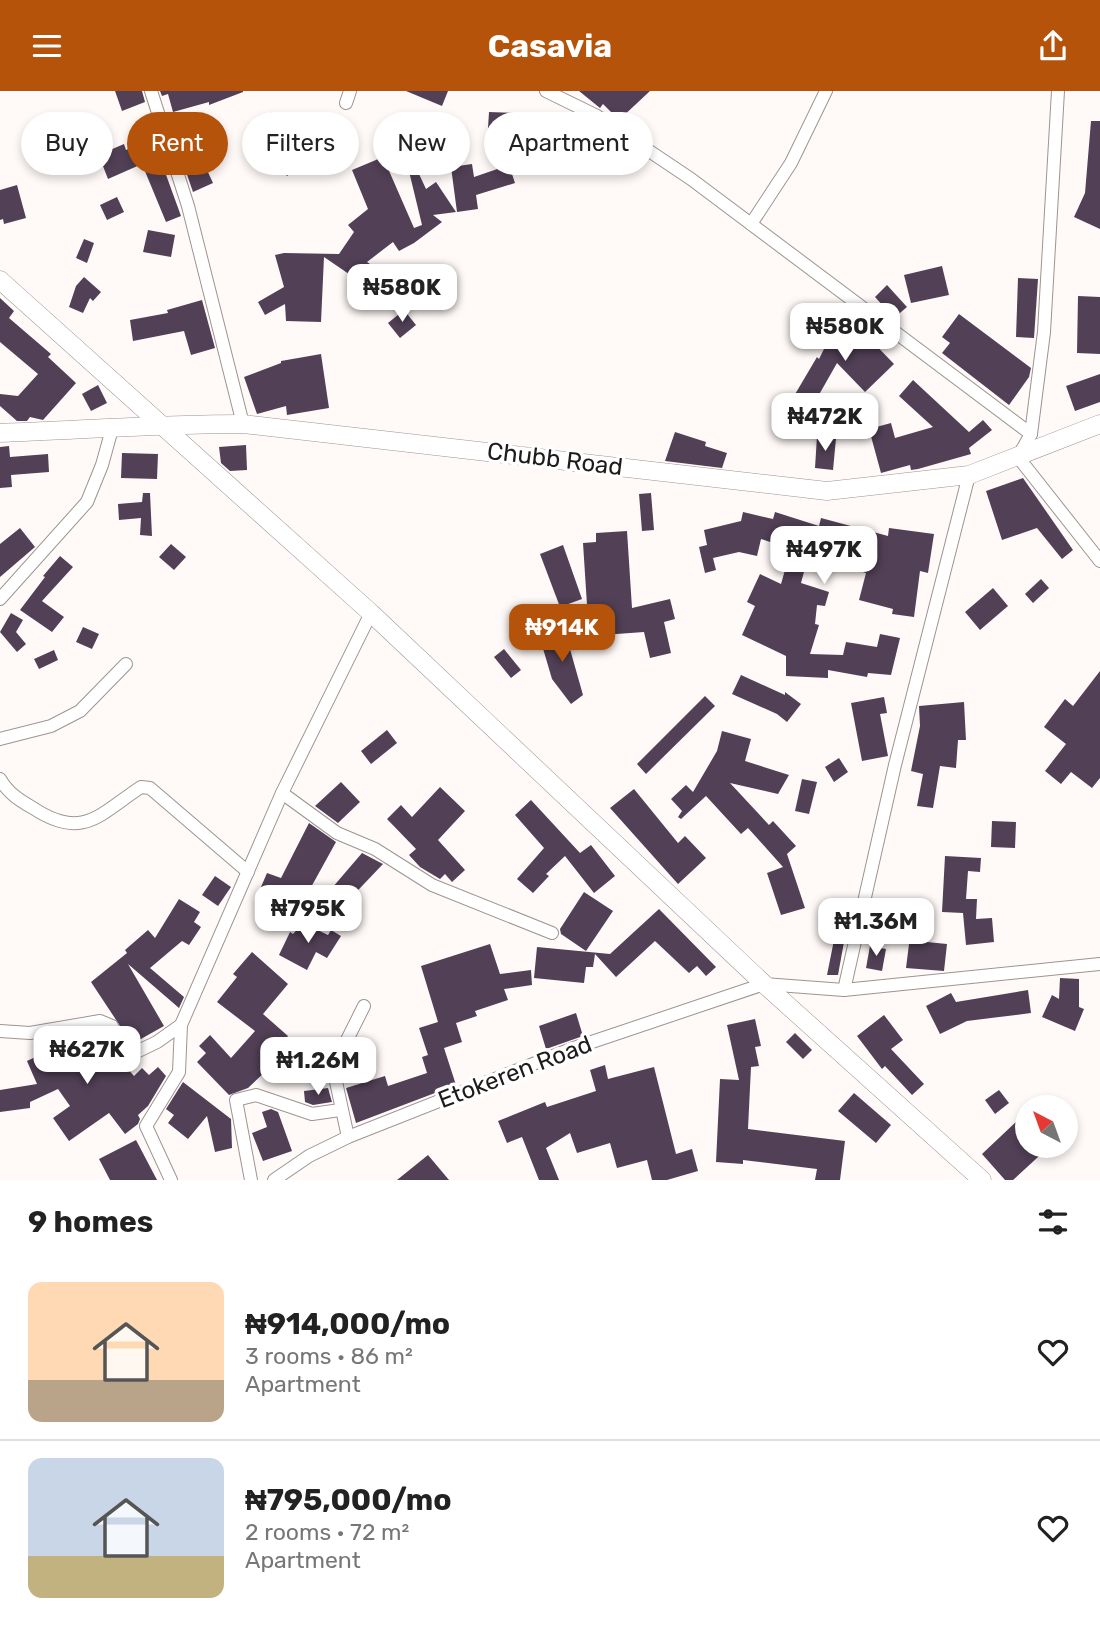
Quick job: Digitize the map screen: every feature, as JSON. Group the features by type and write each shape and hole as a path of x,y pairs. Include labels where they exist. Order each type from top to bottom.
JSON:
{"main road":[{"path":"0,280 371,613 764,983 982,1180"},
{"name":"Chubb Road","path":"0,433 112,429 160,424 243,424 827,491 969,475 1100,424"}],"street":[{"path":"151,91 188,206 243,424"},
{"path":"546,91 597,116 751,224 1031,434"},
{"path":"751,224 791,163 826,91"},
{"path":"1058,91 1044,332 1031,434 1018,457 1100,561"},
{"path":"0,599 87,502 102,465 112,429"},
{"path":"844,990 895,765 969,475"},
{"path":"171,1180 146,1126 178,1072 181,1025 282,793 371,613"},
{"path":"0,739 51,726 80,711 125,664"},
{"path":"0,779 13,796 49,819 70,824 104,816 141,787 150,788 248,872"},
{"path":"282,793 337,833 375,849 432,885 552,933"},
{"path":"764,983 844,990 1100,964"},
{"name":"Etokeren Road","path":"274,1180 309,1156 348,1137 572,1049 764,983"},
{"path":"348,1137 333,1068 364,1006"},
{"path":"0,1031 30,1033 100,1021 112,1026 128,1056 158,1042 181,1025"},
{"path":"251,1180 236,1100 256,1095 312,1114 340,1110"}],"building":[{"path":"115,91 142,91 145,102 122,111"},
{"path":"160,91 243,91 209,105 209,102 173,112 168,94 162,96"},
{"path":"406,91 448,91 442,106"},
{"path":"579,91 650,91 628,112 611,112 603,104 600,108"},
{"path":"1091,121 1100,121 1100,229 1074,217 1085,193"},
{"path":"124,144 127,150 127,171 108,179 106,175 113,175 113,149"},
{"path":"373,161 373,175 391,175 414,228 422,225 410,175 420,175 426,189 436,182 456,212 433,215 442,222 414,243 399,251 393,242 367,262 376,268 365,285 324,257 321,322 286,321 285,304 265,315 258,302 284,287 275,255 339,254 354,232 348,225 368,209 354,175 359,175 359,167"},
{"path":"470,164 474,177 484,174 512,175 515,183 476,195 478,209 457,212 452,175 470,175"},
{"path":"147,175 166,175 181,216 166,222"},
{"path":"187,175 209,175 213,183 193,192"},
{"path":"17,185 26,218 4,224 3,219 0,220 0,190"},
{"path":"117,197 124,212 107,220 100,205"},
{"path":"148,230 175,235 171,257 143,252"},
{"path":"84,239 94,243 87,263 76,258"},
{"path":"942,266 949,295 911,303 904,275"},
{"path":"84,277 101,292 93,301 90,298 83,313 69,307 76,286"},
{"path":"1018,278 1038,279 1034,338 1016,337"},
{"path":"887,285 907,307 894,318 875,297"},
{"path":"1078,296 1100,297 1100,354 1077,353"},
{"path":"0,298 14,311 9,318 51,354 48,357 76,383 43,420 30,417 27,421 17,421 0,406 0,394 18,396 38,374 0,342"},
{"path":"202,300 215,348 191,355 184,331 133,341 130,320 168,313 167,310"},
{"path":"404,310 416,325 400,338 388,323"},
{"path":"959,314 1031,368 1029,377 1009,405 942,353 950,343 942,337"},
{"path":"838,321 867,336 894,364 865,392 837,363 812,407 794,396 817,357 819,359"},
{"path":"321,354 329,408 287,415 286,406 257,414 244,377 281,361"},
{"path":"1100,374 1100,402 1075,411 1066,386"},
{"path":"913,380 969,432 983,420 992,430 969,448 971,454 918,469 911,470 910,465 881,473 869,429 891,423 895,438 933,427 899,396"},
{"path":"98,385 107,403 91,411 82,394"},
{"path":"675,432 706,442 705,446 727,453 722,468 665,461"},
{"path":"817,436 836,438 833,470 815,468"},
{"path":"246,445 247,470 230,471 221,463 219,447"},
{"path":"9,446 10,457 48,454 49,472 11,475 12,487 0,488 0,447"},
{"path":"122,453 158,454 157,479 121,478"},
{"path":"1023,478 1073,550 1062,559 1037,528 1002,540 986,491"},
{"path":"143,493 150,493 152,536 140,535 141,518 119,520 118,504 142,502"},
{"path":"651,493 654,530 642,531 639,494"},
{"path":"743,512 773,519 775,512 819,526 821,518 888,536 889,528 934,534 928,573 920,571 914,617 892,614 893,609 859,600 866,573 808,557 801,583 829,592 825,606 817,605 815,624 819,625 810,654 843,655 846,642 877,647 880,634 900,638 891,675 868,673 867,677 828,670 828,678 786,676 786,656 742,635 755,606 747,602 760,574 781,584 791,549 761,539 757,556 739,552 713,558 716,570 705,573 699,547 707,545 704,530 741,521"},
{"path":"20,528 35,547 0,577 0,544"},
{"path":"627,531 632,608 670,599 675,619 664,622 671,653 650,658 644,632 589,636 583,543 596,542 596,533"},
{"path":"171,544 186,557 174,570 159,557"},
{"path":"563,545 582,599 560,607 540,554"},
{"path":"60,556 73,567 42,601 64,617 52,632 20,610"},
{"path":"1041,579 1049,588 1033,603 1025,594"},
{"path":"993,588 1008,606 980,630 965,612"},
{"path":"11,613 23,620 16,632 26,644 17,652 0,632"},
{"path":"83,627 99,634 92,649 76,642"},
{"path":"564,628 583,695 571,704 552,679 539,635"},
{"path":"504,649 521,670 511,678 494,657"},
{"path":"54,650 58,660 39,669 34,659"},
{"path":"1100,671 1100,778 1092,788 1071,772 1061,784 1045,771 1066,744 1044,727 1065,699 1073,706"},
{"path":"741,675 785,695 785,692 801,704 787,722 777,714 732,694"},
{"path":"705,696 715,706 646,774 637,764"},
{"path":"884,697 887,713 880,714 888,756 862,761 851,703"},
{"path":"964,702 966,740 958,740 956,768 940,766 933,808 917,806 923,774 911,771 920,726 919,706"},
{"path":"387,730 397,743 371,764 361,751"},
{"path":"722,731 751,739 745,761 789,775 778,794 730,783 769,825 773,821 796,846 787,854 805,908 781,915 767,873 783,867 748,828 741,834 706,796 681,819 678,817 682,811 671,799 686,785 693,792 717,751"},
{"path":"839,758 848,772 834,782 825,767"},
{"path":"802,779 817,782 809,814 795,811"},
{"path":"341,782 360,802 338,823 315,806"},
{"path":"440,787 465,811 438,840 465,870 452,882 445,874 440,879 420,867 409,855 416,849 387,819 401,805 412,817"},
{"path":"634,789 678,843 685,836 706,858 678,884 610,808"},
{"path":"531,800 580,853 591,845 615,876 594,893 565,856 546,874 549,876 533,893 517,879 544,848 515,815"},
{"path":"992,821 1016,822 1015,848 991,847"},
{"path":"309,823 336,842 299,909 272,897 274,893 261,887 267,873 281,878"},
{"path":"362,853 383,864 342,907 326,895"},
{"path":"945,856 981,858 980,872 968,871 966,899 977,899 976,919 992,918 994,942 966,945 963,913 942,912"},
{"path":"215,876 231,887 218,906 202,895"},
{"path":"584,892 613,911 586,951 561,934 560,929"},
{"path":"179,899 200,912 194,922 201,927 189,945 182,941 150,968 184,997 179,1008 128,964 164,1026 132,1044 91,982 127,953 125,950 148,930 155,938"},
{"path":"659,909 716,967 706,976 697,966 689,973 655,941 616,977 595,954 593,967 586,967 584,983 534,978 537,947 610,954"},
{"path":"913,912 931,914 927,942 947,944 944,971 906,968"},
{"path":"303,923 328,935 331,930 341,936 327,958 316,952 307,970 279,955 290,932 293,934"},
{"path":"834,940 844,942 838,975 827,975"},
{"path":"490,944 500,974 531,970 532,985 504,989 508,1000 475,1011 477,1016 456,1023 462,1042 444,1048 456,1085 356,1123 346,1088 385,1076 388,1086 427,1073 422,1057 428,1055 419,1028 438,1022 421,966"},
{"path":"870,946 886,949 882,971 866,968"},
{"path":"252,952 288,984 263,1014 288,1036 276,1050 285,1059 271,1076 266,1071 248,1088 229,1095 197,1062 206,1053 199,1046 210,1035 231,1058 255,1031 217,1002 237,977 233,974"},
{"path":"1060,978 1079,979 1079,1007 1084,1009 1075,1031 1042,1017 1052,995 1059,999"},
{"path":"1028,990 1031,1013 967,1021 940,1034 926,1006 951,993 956,1002"},
{"path":"576,1013 583,1036 546,1049 539,1026"},
{"path":"884,1015 903,1040 891,1049 924,1084 912,1095 885,1066 882,1069 857,1036"},
{"path":"755,1019 761,1046 755,1047 759,1066 751,1067 748,1129 845,1141 840,1180 815,1180 817,1169 743,1160 743,1164 716,1162 720,1079 739,1080 727,1025"},
{"path":"100,1031 106,1033 120,1060 134,1076 142,1068 149,1075 158,1067 166,1076 148,1106 138,1115 138,1124 125,1134 109,1113 69,1141 53,1118 70,1106 58,1089 30,1102 30,1108 0,1112 0,1090 37,1084 27,1061 52,1049 55,1056 78,1038 81,1042"},
{"path":"795,1033 812,1050 803,1059 786,1042"},
{"path":"605,1065 608,1079 654,1067 676,1154 692,1149 698,1171 667,1180 652,1180 647,1160 617,1168 610,1143 577,1153 570,1133 546,1148 559,1180 539,1180 522,1137 507,1143 498,1121 545,1102 547,1107 596,1091 590,1070"},
{"path":"183,1082 231,1119 232,1148 215,1152 207,1116 188,1139 168,1123 174,1115 166,1109"},
{"path":"328,1088 332,1102 313,1105 305,1102 304,1091"},
{"path":"999,1090 1009,1103 995,1114 985,1100"},
{"path":"854,1093 891,1125 876,1143 838,1111"},
{"path":"271,1109 278,1112 292,1151 263,1161 252,1133 267,1127 262,1112"},
{"path":"1015,1123 1015,1159 1036,1159 1013,1180 1005,1180 982,1154"},
{"path":"136,1140 157,1180 110,1180 99,1159"},
{"path":"428,1155 449,1180 397,1180"}]}
